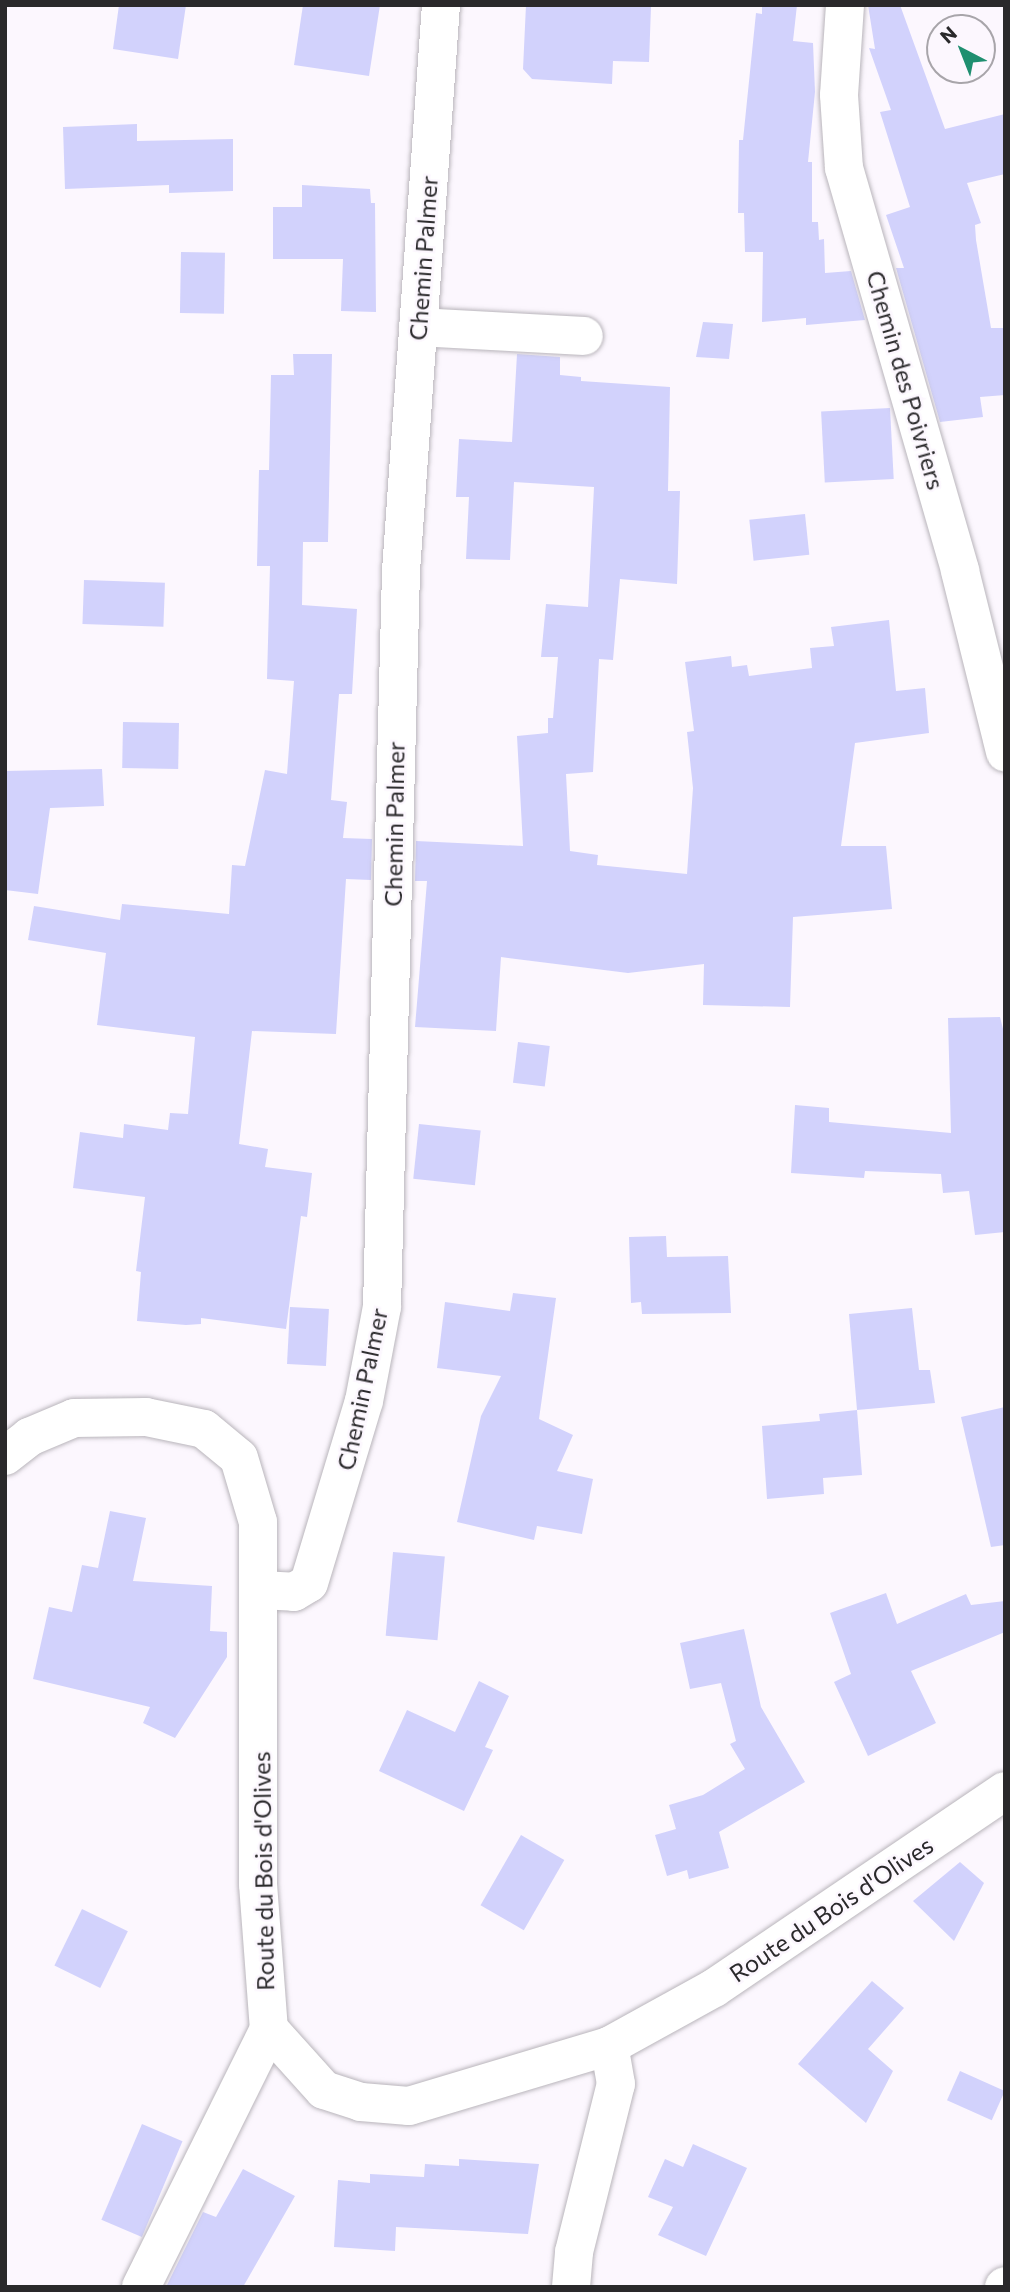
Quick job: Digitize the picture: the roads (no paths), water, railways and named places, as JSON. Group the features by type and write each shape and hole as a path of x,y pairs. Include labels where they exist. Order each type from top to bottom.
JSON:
{"street":[{"name":"Chemin Palmer","path":"260,1590 294,1592 309,1583 364,1401 382,1307 401,571 441,5"},
{"name":"Chemin des Poivriers","path":"845,5 839,95 844,169 960,571 1005,752"},
{"path":"418,327 584,336"},
{"name":"Route du Bois d'Olives","path":"5,1457 29,1437 74,1418 146,1417 204,1429 239,1458 258,1522 258,1884 269,2029 324,2090 361,2102 409,2106 609,2046 714,1988 1005,1791"},
{"path":"141,2287 269,2029"},
{"path":"571,2287 574,2252 616,2084 609,2046"}]}
